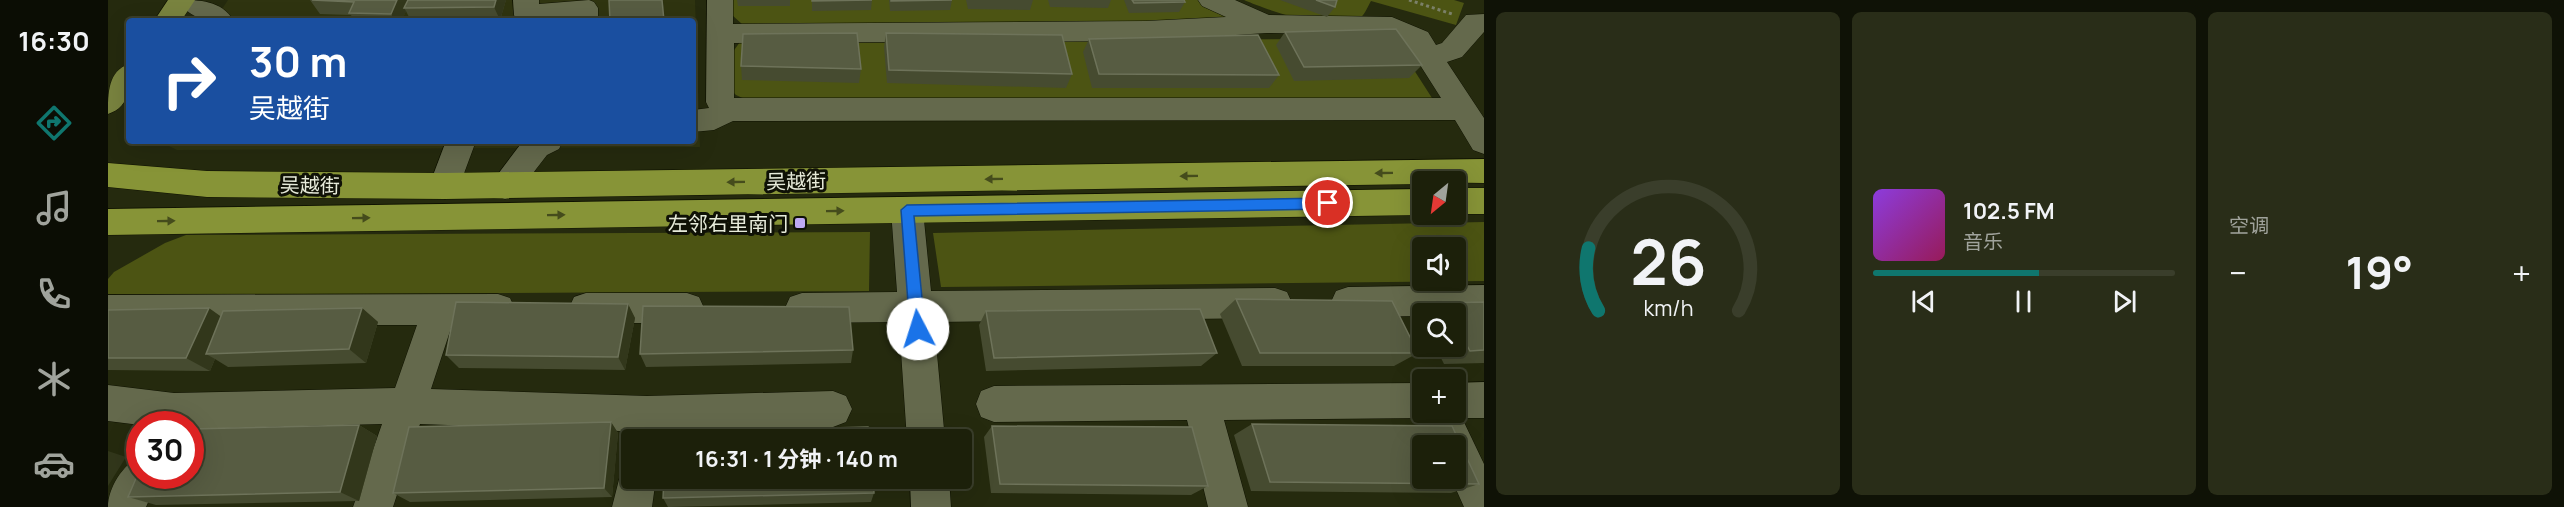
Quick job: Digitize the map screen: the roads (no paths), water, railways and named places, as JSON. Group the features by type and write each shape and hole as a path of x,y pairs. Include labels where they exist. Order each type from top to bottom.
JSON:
{"highway":[{"name":"吴越街","path":"108,174 207,184 505,186 1484,171"},
{"path":"1466,201 1484,201"},
{"name":"吴越街","path":"108,222 1412,202"}],"main road":[{"path":"169,18 182,0"},
{"path":"108,103 126,78"}],"street":[{"path":"191,0 216,18"},
{"path":"526,0 527,15 585,8 585,18"},
{"path":"720,0 720,102 728,110"},
{"path":"1211,0 1266,24"},
{"path":"1424,48 1452,50 1480,22"},
{"path":"720,33 1146,31 1266,24 1392,26 1424,48 1484,142"},
{"path":"696,121 714,119 728,110 1463,109"},
{"path":"445,186 460,144"},
{"path":"505,186 536,147 542,144"},
{"path":"907,210 925,429"},
{"path":"773,308 1484,300"},
{"path":"108,310 523,308"},
{"path":"559,308 714,308"},
{"path":"374,507 440,309"},
{"path":"1466,401 1484,400"},
{"path":"994,405 1412,401"},
{"path":"108,403 142,411"},
{"path":"1201,403 1228,507"},
{"path":"204,416 406,406 645,427 833,410"},
{"path":"1445,423 1484,507"},
{"path":"124,507 134,489"},
{"path":"632,507 634,489"},
{"path":"930,489 931,507"}],"place":[{"name":"左邻右里南门","path":"800,223"}]}
